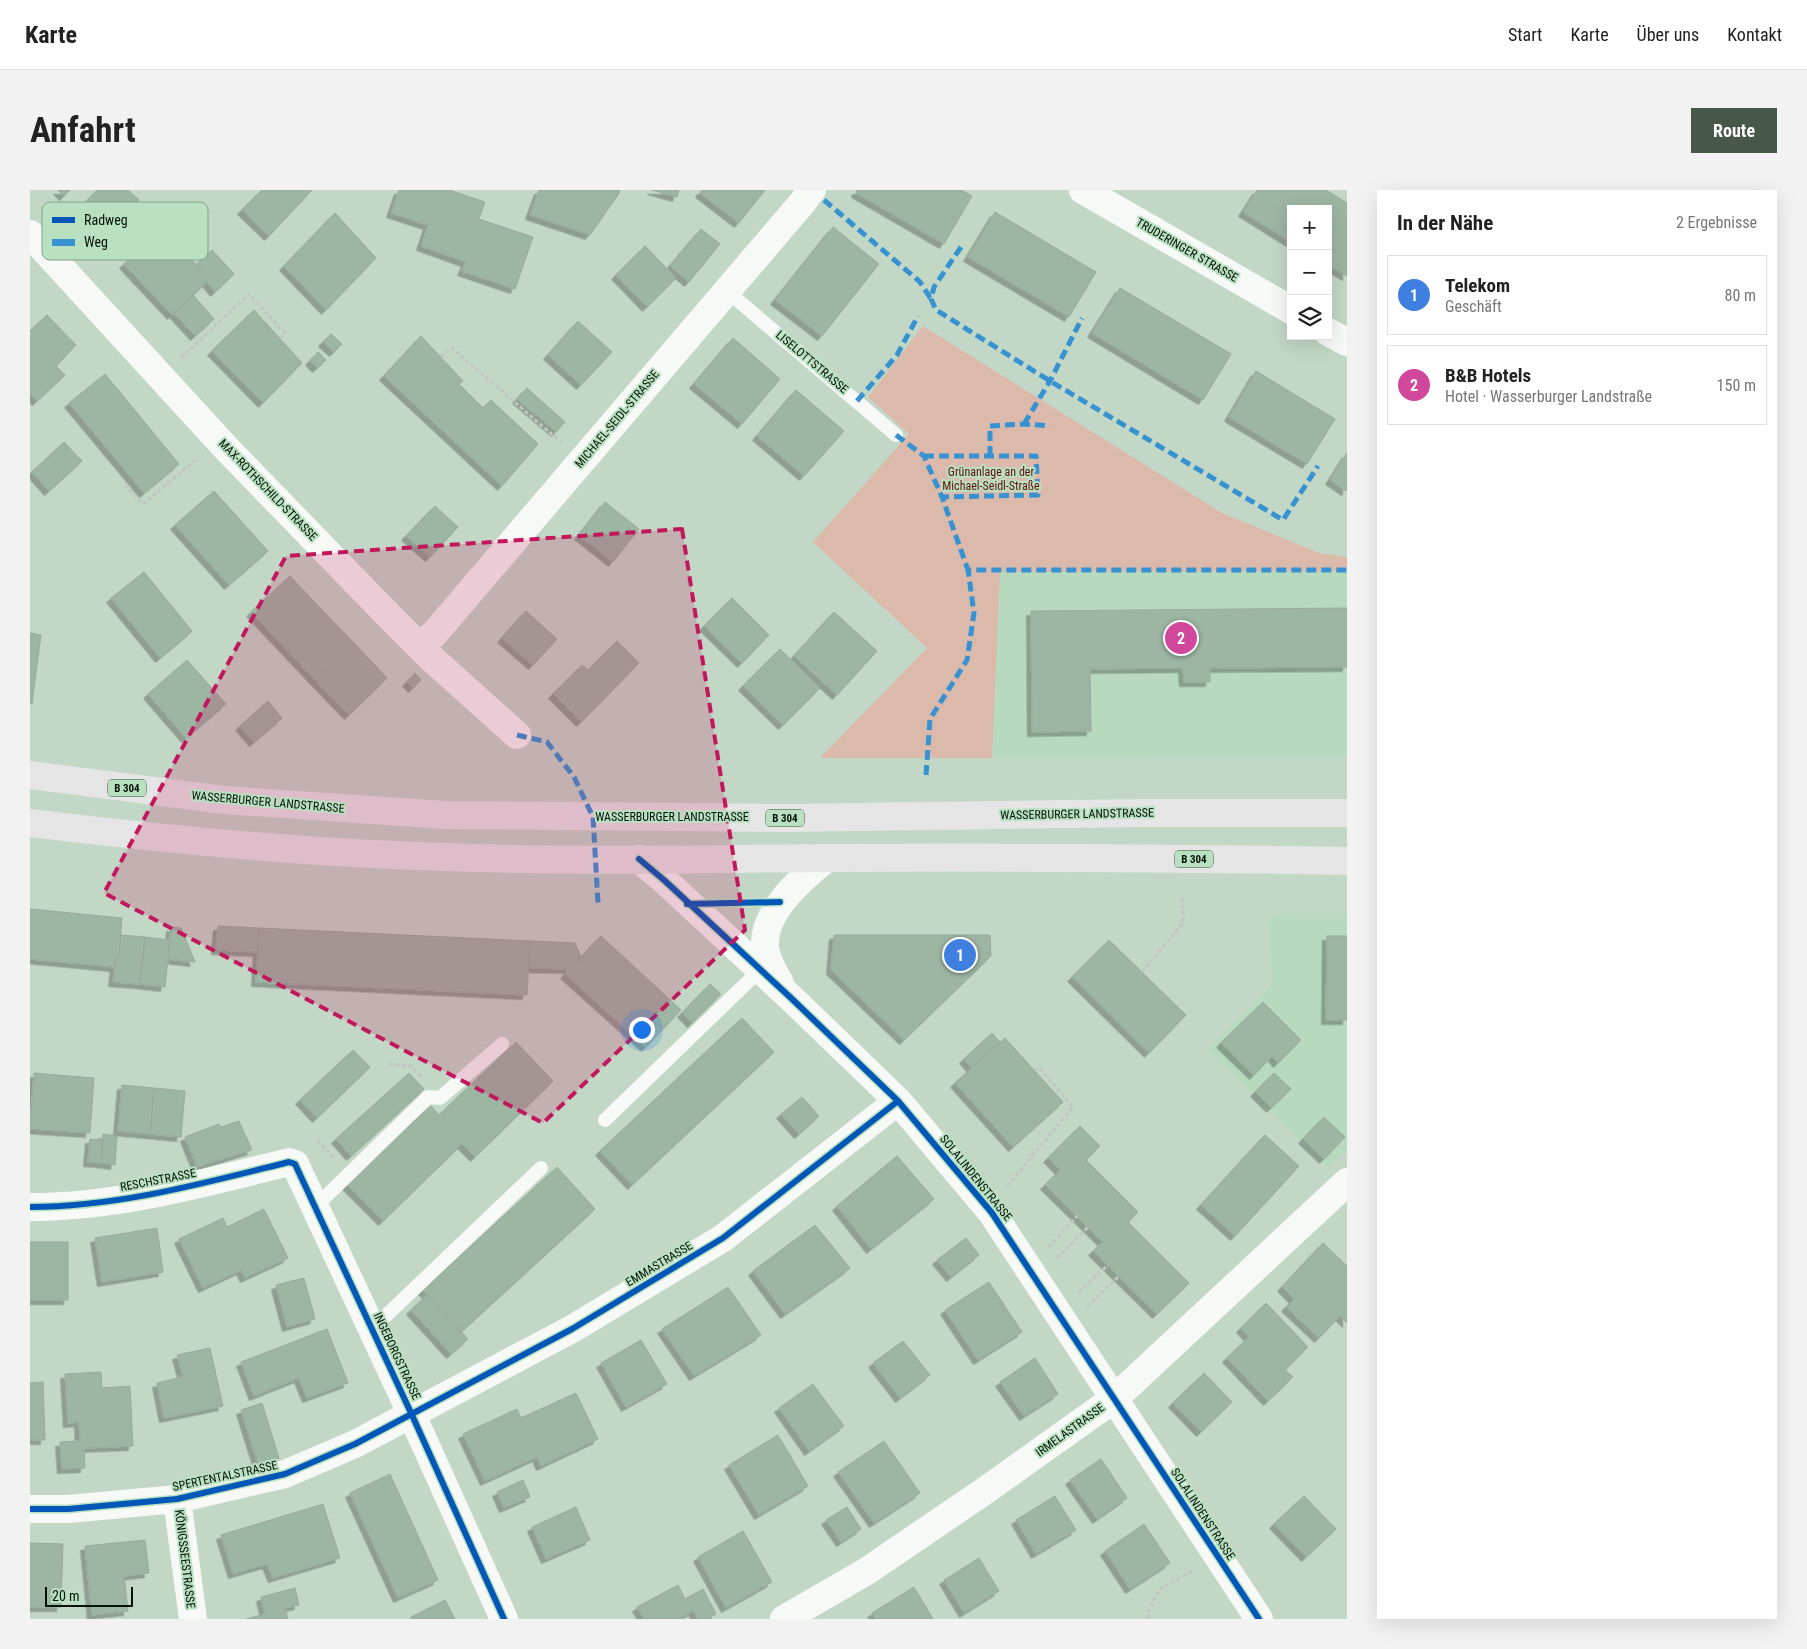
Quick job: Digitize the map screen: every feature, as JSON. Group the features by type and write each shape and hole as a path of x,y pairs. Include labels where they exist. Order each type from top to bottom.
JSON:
{"main road":[{"name":"WASSERBURGER LANDSTRASSE","path":"30,775 224,800 445,815 784,818 1347,814"},
{"name":"B 304","path":"30,823 100,832 306,850 446,857 1347,861"}],"street":[{"name":"MICHAEL-SEIDL-STRASSE","path":"421,646 434,634 812,190"},
{"name":"TRUDERINGER STRASSE","path":"1084,190 1287,308"},
{"name":"MAX-ROTHSCHILD-STRASSE","path":"30,234 42,247"},
{"name":"MAX-ROTHSCHILD-STRASSE","path":"54,260 226,448 389,616 430,657 517,735"},
{"path":"1332,334 1347,342"},
{"name":"SOLALINDENSTRASSE","path":"791,998 774,974 765,947 768,929 780,902 805,875 827,858"},
{"name":"SOLALINDENSTRASSE","path":"639,859 791,998 898,1101 992,1212 1259,1619"},
{"name":"EMMASTRASSE","path":"412,1416 572,1330 723,1238 898,1101"},
{"name":"INGEBORGSTRASSE","path":"289,1162 294,1164 315,1207 504,1619"},
{"name":"RESCHSTRASSE","path":"30,1207 59,1207 131,1198 201,1184 289,1162"},
{"name":"IRMELASTRASSE","path":"784,1619 874,1565 986,1490 1115,1398 1347,1182"},
{"name":"SPERTENTALSTRASSE","path":"30,1509 68,1509 177,1499 286,1474 355,1444 412,1416"},
{"name":"KÖNIGSSEESTRASSE","path":"177,1499 192,1619"}],"lane":[{"name":"LISELOTTSTRASSE","path":"727,291 896,435"},
{"path":"605,1120 760,970"},
{"path":"315,1207 428,1097 440,1098 502,1044"},
{"name":"INGEBORGSTRASSE","path":"372,1329 541,1168"}],"path":[{"path":"177,362 249,294 286,333 280,339"},
{"path":"441,357 452,348 564,445"},
{"path":"125,485 144,504 201,456"},
{"path":"1142,972 1183,923 1182,898"},
{"path":"1003,1190 1073,1107 1039,1068 1035,1071"},
{"path":"1043,1253 1078,1216"},
{"path":"1051,1264 1088,1227"},
{"path":"1074,1297 1108,1265"},
{"path":"1083,1311 1118,1276"},
{"path":"1148,1619 1149,1611 1159,1590 1218,1557"}],"highlighted area":[{"path":"682,529 745,930 543,1123 104,893 286,556"}],"shaded area":[{"path":"1347,571 1347,756 992,758 1000,572"},
{"path":"1347,913 1347,1149 1329,1168 1208,1050 1271,986 1270,915"}],"green space":[{"name":"Grünanlage an der Michael-Seidl-Straße","path":"923,326 1222,513 1319,553 1347,557 1347,571 1000,572 992,758 820,758 927,648 813,542 909,434 868,397"}],"building":[{"path":"58,190 70,190 64,196"},
{"path":"97,190 128,190 139,200 137,202 86,202"},
{"path":"262,190 312,190 269,236 242,210"},
{"path":"399,190 449,190 485,202 479,219 533,237 515,289 462,271 466,262 421,246 428,225 391,213"},
{"path":"539,190 620,190 590,235 530,215"},
{"path":"652,190 679,190 677,197"},
{"path":"702,190 765,190 739,223 700,193"},
{"path":"857,190 961,190 972,196 944,244 856,193"},
{"path":"1257,190 1326,190 1347,203 1347,276 1332,267 1332,205 1287,205 1287,240 1243,212"},
{"path":"995,212 1096,272 1069,317 968,257"},
{"path":"335,213 376,258 326,310 284,266"},
{"path":"833,227 879,264 822,336 775,300"},
{"path":"701,229 720,244 689,282 670,266"},
{"path":"645,246 676,278 647,307 616,275"},
{"path":"212,250 234,274 215,292 207,282 210,279 196,265 201,260 208,260 208,254"},
{"path":"128,260 192,260 210,279 172,315 124,264"},
{"path":"1120,288 1231,354 1203,400 1092,333"},
{"path":"193,295 214,319 195,336 174,313"},
{"path":"254,310 302,363 263,403 212,351"},
{"path":"47,315 76,345 56,366 65,375 37,401 30,394 30,331"},
{"path":"578,321 612,352 581,385 548,355"},
{"path":"331,334 342,344 334,352 323,342"},
{"path":"421,336 463,381 459,384 483,408 491,400 538,444 502,486 384,376"},
{"path":"733,338 780,379 742,424 694,384"},
{"path":"318,352 326,360 317,368 310,361"},
{"path":"1256,371 1335,419 1307,464 1229,417"},
{"path":"105,374 179,464 144,493 69,403"},
{"path":"527,388 565,422 556,432 517,399"},
{"path":"796,390 844,431 804,476 757,436"},
{"path":"64,442 82,461 49,491 32,472"},
{"path":"1347,453 1347,490 1346,491 1330,480"},
{"path":"214,491 268,551 229,585 175,525"},
{"path":"605,502 639,529 613,562 579,535"},
{"path":"435,506 458,527 430,557 406,536"},
{"path":"144,572 192,631 160,658 111,598"},
{"path":"290,576 322,610 284,647 251,612"},
{"path":"732,598 769,635 742,663 704,626"},
{"path":"1347,608 1347,667 1210,668 1210,682 1184,682 1183,668 1090,669 1091,731 1032,732 1031,611"},
{"path":"322,610 355,644 316,681 284,647"},
{"path":"526,611 557,639 533,665 502,638"},
{"path":"834,612 877,651 837,695 794,656"},
{"path":"30,633 41,635 32,704 30,703"},
{"path":"617,641 639,663 581,722 553,694 582,665 588,670"},
{"path":"355,644 387,678 349,715 316,681"},
{"path":"780,649 820,688 783,725 743,686"},
{"path":"187,660 226,704 186,738 148,694"},
{"path":"415,673 421,680 413,688 407,682"},
{"path":"268,701 282,718 254,742 240,726"},
{"path":"30,909 122,918 119,957 116,956 115,967 30,959"},
{"path":"218,926 259,928 258,952 216,950"},
{"path":"171,927 181,928 195,962 168,959"},
{"path":"259,928 530,941 527,995 256,982"},
{"path":"121,935 145,937 140,984 113,982 116,956 119,957"},
{"path":"834,935 990,935 991,956 904,1040 831,970"},
{"path":"601,936 681,1010 646,1047 565,974"},
{"path":"1327,936 1347,936 1347,1020 1326,1020"},
{"path":"145,937 170,940 165,987 140,984"},
{"path":"1109,940 1186,1015 1149,1053 1072,977"},
{"path":"530,941 575,943 581,957 570,969 529,968"},
{"path":"710,984 721,994 692,1023 682,1013"},
{"path":"1263,1002 1301,1040 1278,1063 1272,1056 1254,1075 1221,1043"},
{"path":"742,1018 774,1052 632,1185 600,1151"},
{"path":"992,1033 1000,1042 972,1068 964,1059"},
{"path":"1005,1038 1063,1102 1013,1147 955,1083"},
{"path":"516,1042 553,1081 475,1157 462,1144 383,1221 345,1183 431,1106 439,1115"},
{"path":"353,1050 370,1067 317,1118 300,1100"},
{"path":"34,1073 94,1078 90,1133 30,1129"},
{"path":"409,1073 424,1089 351,1156 336,1139"},
{"path":"1274,1073 1291,1089 1271,1108 1255,1092"},
{"path":"122,1085 154,1088 150,1134 118,1131"},
{"path":"154,1088 185,1091 181,1137 150,1134"},
{"path":"802,1097 819,1116 799,1134 781,1114"},
{"path":"1324,1117 1345,1137 1324,1159 1303,1139"},
{"path":"239,1121 252,1150 197,1167 185,1137 219,1124 221,1127"},
{"path":"1080,1126 1100,1146 1086,1160 1138,1212 1128,1222 1189,1283 1157,1314 1093,1251 1103,1242 1045,1185 1060,1170 1048,1158"},
{"path":"103,1134 117,1136 115,1165 101,1163"},
{"path":"1265,1135 1299,1166 1235,1236 1201,1205"},
{"path":"90,1139 103,1140 101,1163 88,1162"},
{"path":"897,1156 934,1199 871,1249 837,1206"},
{"path":"557,1167 595,1209 461,1332 423,1290"},
{"path":"264,1209 288,1258 245,1278 241,1270 203,1288 179,1239 223,1218 227,1227"},
{"path":"815,1225 850,1268 785,1314 753,1271"},
{"path":"157,1228 163,1272 102,1282 95,1238"},
{"path":"966,1238 979,1255 951,1277 937,1260"},
{"path":"30,1242 68,1242 68,1300 30,1300"},
{"path":"1323,1243 1347,1266 1347,1323 1340,1316 1319,1338 1286,1307 1294,1299 1282,1287"},
{"path":"304,1278 315,1319 287,1327 276,1285"},
{"path":"989,1282 1022,1332 978,1360 945,1310"},
{"path":"728,1287 761,1335 694,1376 662,1329"},
{"path":"427,1295 468,1339 451,1354 411,1310"},
{"path":"1266,1303 1308,1347 1285,1370 1293,1377 1268,1401 1227,1358 1249,1337 1241,1328"},
{"path":"327,1329 348,1383 307,1398 299,1378 254,1396 241,1362"},
{"path":"641,1340 667,1384 626,1407 601,1363"},
{"path":"903,1341 930,1375 900,1398 873,1363"},
{"path":"210,1348 223,1406 164,1418 157,1383 183,1377 177,1355"},
{"path":"1035,1358 1058,1394 1024,1416 1000,1382"},
{"path":"101,1372 102,1388 130,1386 133,1446 84,1448 85,1468 62,1469 60,1442 80,1441 79,1422 68,1423 65,1374"},
{"path":"1204,1373 1232,1402 1201,1432 1173,1403"},
{"path":"43,1382 45,1440 30,1440 30,1383"},
{"path":"813,1384 844,1426 809,1451 779,1408"},
{"path":"576,1393 598,1439 541,1466 537,1457 485,1481 463,1434 517,1409 521,1418"},
{"path":"262,1403 279,1458 258,1464 241,1410"},
{"path":"778,1435 808,1486 759,1515 729,1465"},
{"path":"884,1441 920,1493 874,1523 838,1472"},
{"path":"1101,1459 1127,1498 1097,1519 1070,1480"},
{"path":"390,1474 438,1580 398,1598 350,1493"},
{"path":"523,1480 530,1497 504,1508 497,1492"},
{"path":"1055,1496 1076,1530 1036,1554 1016,1520"},
{"path":"1304,1496 1336,1529 1306,1557 1274,1524"},
{"path":"323,1504 340,1558 273,1578 267,1564 233,1574 221,1535"},
{"path":"576,1507 590,1540 546,1559 532,1527"},
{"path":"847,1507 861,1529 841,1542 826,1520"},
{"path":"1144,1524 1170,1563 1130,1589 1105,1551"},
{"path":"743,1531 772,1582 726,1608 698,1557"},
{"path":"145,1540 149,1573 124,1576 128,1611 92,1615 85,1546"},
{"path":"30,1543 63,1544 61,1607 30,1607"},
{"path":"979,1558 999,1591 964,1613 944,1580"},
{"path":"678,1585 685,1599 703,1589 716,1614 707,1619 698,1619 693,1611 679,1619 644,1619 637,1607"},
{"path":"914,1587 933,1619 876,1619 872,1613"},
{"path":"295,1588 299,1605 285,1608 288,1619 246,1619 265,1614 261,1597"},
{"path":"445,1600 455,1619 412,1619 411,1617"}],"marked path":[{"path":"824,200 920,282 931,299"},
{"path":"961,247 934,287 931,299 936,310 1050,381 1283,520 1318,466"},
{"path":"857,401 897,355 918,316"},
{"path":"1024,424 1050,381 1082,318"},
{"path":"990,456 990,426 1024,424 1050,426"},
{"path":"896,435 924,456 942,497 968,570"},
{"path":"924,456 1036,456 1038,495 942,497"},
{"path":"926,775 930,719 967,660 974,613 968,570 1347,570"},
{"path":"517,735 547,742 574,777 593,817 598,903"}],"cycle path":[{"path":"639,859 791,998 898,1101 992,1213 1259,1619"},
{"path":"687,904 780,902"},
{"path":"30,1509 68,1509 177,1499 285,1474 355,1444 572,1329 723,1238 898,1101"},
{"path":"30,1207 96,1203 128,1198 289,1162 295,1164 412,1415 504,1619"}],"place":[{"name":"B&B Hotels","path":"1181,638"},
{"name":"Telekom","path":"960,955"}]}
